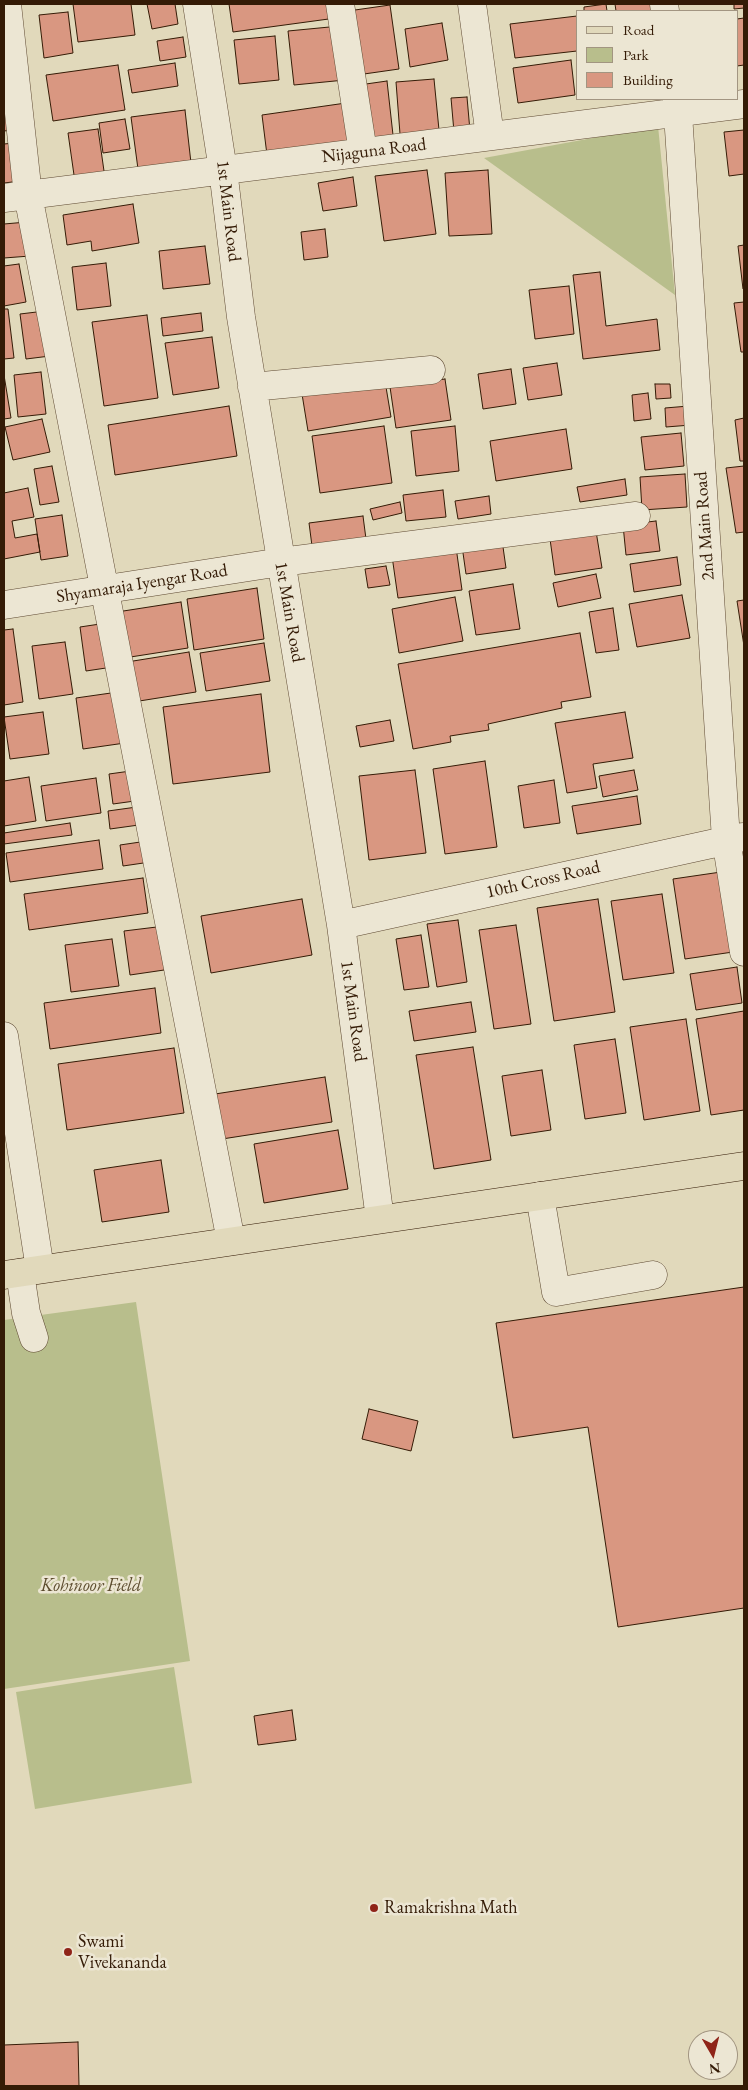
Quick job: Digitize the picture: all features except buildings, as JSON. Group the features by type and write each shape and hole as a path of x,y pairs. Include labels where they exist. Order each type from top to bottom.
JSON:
{"main road":[{"path":"21,1272 744,1166"}],"street":[{"path":"7,4 16,196 105,590 232,1241"},
{"name":"1st Main Road","path":"197,4 223,170 241,317 252,388 342,925 380,1219"},
{"path":"340,4 363,152"},
{"path":"472,4 490,136"},
{"name":"Nijaguna Road","path":"16,196 490,136 677,105 744,104"},
{"name":"2nd Main Road","path":"677,105 744,952"},
{"path":"252,388 431,370"},
{"name":"Shyamaraja Iyengar Road","path":"4,605 280,562 636,516"},
{"name":"10th Cross Road","path":"342,925 735,838"},
{"path":"4,1036 21,1272 26,1313 34,1338"},
{"path":"540,1196 556,1292 653,1275"}],"green space":[{"path":"658,126 675,295 484,158"},
{"name":"Kohinoor Field","path":"136,1302 190,1661 4,1689 4,1320"},
{"path":"174,1667 192,1783 35,1809 16,1692"}],"place":[{"name":"Ramakrishna Math","path":"374,1908"},
{"name":"Swami Vivekananda","path":"68,1952"}]}
